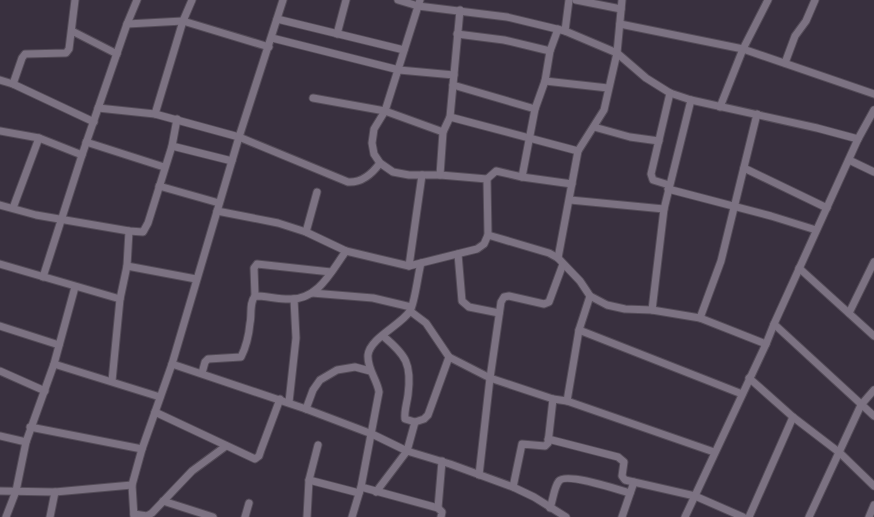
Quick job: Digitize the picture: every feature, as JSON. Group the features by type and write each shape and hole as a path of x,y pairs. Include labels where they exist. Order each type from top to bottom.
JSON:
{"street":[{"path":"13,84 22,58 25,54 66,53 69,49 75,0"},
{"path":"43,277 86,142 127,24 137,0"},
{"path":"155,114 183,21 192,0"},
{"path":"226,446 192,471 152,513 147,516 134,516 132,485 142,449 172,364 239,137 283,0"},
{"path":"337,34 346,0"},
{"path":"398,0 507,17 565,31 617,53 646,78 670,93 720,107 757,114 858,138"},
{"path":"565,31 569,0"},
{"path":"576,0 621,9"},
{"path":"558,258 578,151 604,110 617,53 622,0"},
{"path":"720,107 743,49 768,0"},
{"path":"785,63 795,36 806,21 815,0"},
{"path":"419,3 385,111 374,129 372,142 374,154 380,163 393,172 487,179 496,171 522,177 572,184"},
{"path":"440,175 443,132 450,117 456,34 460,10"},
{"path":"277,19 404,50"},
{"path":"127,24 183,21 269,46"},
{"path":"620,24 743,49 874,94"},
{"path":"522,177 528,137 535,109 545,81 550,51 558,29"},
{"path":"72,31 117,54"},
{"path":"456,34 504,40 550,51"},
{"path":"272,38 399,70 454,75"},
{"path":"0,80 13,84 94,122"},
{"path":"545,81 608,88"},
{"path":"453,85 535,109"},
{"path":"670,93 659,141 652,178 653,180 668,187 735,208 772,216 816,230"},
{"path":"313,98 385,111 443,132"},
{"path":"652,310 668,187 691,100"},
{"path":"98,108 155,114 239,137 348,182 362,180 380,163"},
{"path":"685,517 714,452 766,344 858,138 874,110"},
{"path":"700,318 721,261 757,114"},
{"path":"450,117 578,151"},
{"path":"0,205 61,220 143,232 148,223 164,167 172,146 177,119"},
{"path":"594,127 630,137 659,141"},
{"path":"0,131 39,138 82,155"},
{"path":"13,208 39,138"},
{"path":"86,142 164,167"},
{"path":"172,146 232,161"},
{"path":"849,160 874,172"},
{"path":"744,168 827,208"},
{"path":"409,266 422,175"},
{"path":"217,211 278,223 306,232 346,251 409,266 477,249 484,244 488,235 487,179"},
{"path":"159,186 219,203"},
{"path":"306,232 317,192"},
{"path":"570,200 664,209"},
{"path":"112,381 120,299 127,266 129,231"},
{"path":"488,235 549,253 558,258 580,281 590,296 607,304 625,309 652,310 700,318 766,344"},
{"path":"254,296 294,299 312,293 325,283 346,251"},
{"path":"458,254 462,301 469,307 499,313"},
{"path":"849,313 874,262"},
{"path":"352,517 360,490 379,392 377,382 370,371 368,355 369,350 372,345 410,309 421,263"},
{"path":"0,264 120,299"},
{"path":"202,373 205,362 208,359 241,357 244,352 251,323 252,299 254,296 254,268 257,264 331,272"},
{"path":"479,475 490,378 501,302 504,297 509,296 544,304 549,302 563,264"},
{"path":"127,266 196,279"},
{"path":"799,268 874,336"},
{"path":"6,517 16,491 30,427 45,391 54,364 75,286"},
{"path":"312,293 373,298 410,309 426,323 448,357 490,378 553,399 568,401 714,452"},
{"path":"568,401 579,330 590,296"},
{"path":"289,402 296,338 294,299"},
{"path":"774,324 874,416"},
{"path":"0,326 59,345"},
{"path":"579,330 742,394"},
{"path":"383,336 400,350 407,359 410,372 405,419 415,422 424,419 428,415 448,357"},
{"path":"54,364 160,397"},
{"path":"172,364 289,402 372,434 406,451 442,461 513,487 566,517"},
{"path":"306,409 313,390 320,380 337,370 355,366 370,371"},
{"path":"0,372 45,391"},
{"path":"749,378 793,417 840,453 874,486"},
{"path":"809,517 861,405 874,390"},
{"path":"156,412 255,459 259,456 280,399"},
{"path":"513,487 522,444 545,446 548,439 553,399"},
{"path":"748,517 793,417"},
{"path":"376,492 406,451 415,422"},
{"path":"30,427 142,449"},
{"path":"0,436 26,442"},
{"path":"548,439 618,457 624,462 622,476 625,480 695,496 743,517"},
{"path":"307,517 308,480 318,445"},
{"path":"438,508 442,461"},
{"path":"550,508 557,484 564,478 580,480 630,494"},
{"path":"308,480 376,492 438,508 442,512 441,517"},
{"path":"622,517 634,482"},
{"path":"0,491 54,492 132,485"},
{"path":"50,517 54,492"},
{"path":"163,501 200,515 213,517"},
{"path":"245,517 249,503"},
{"path":"869,517 874,505"}]}
